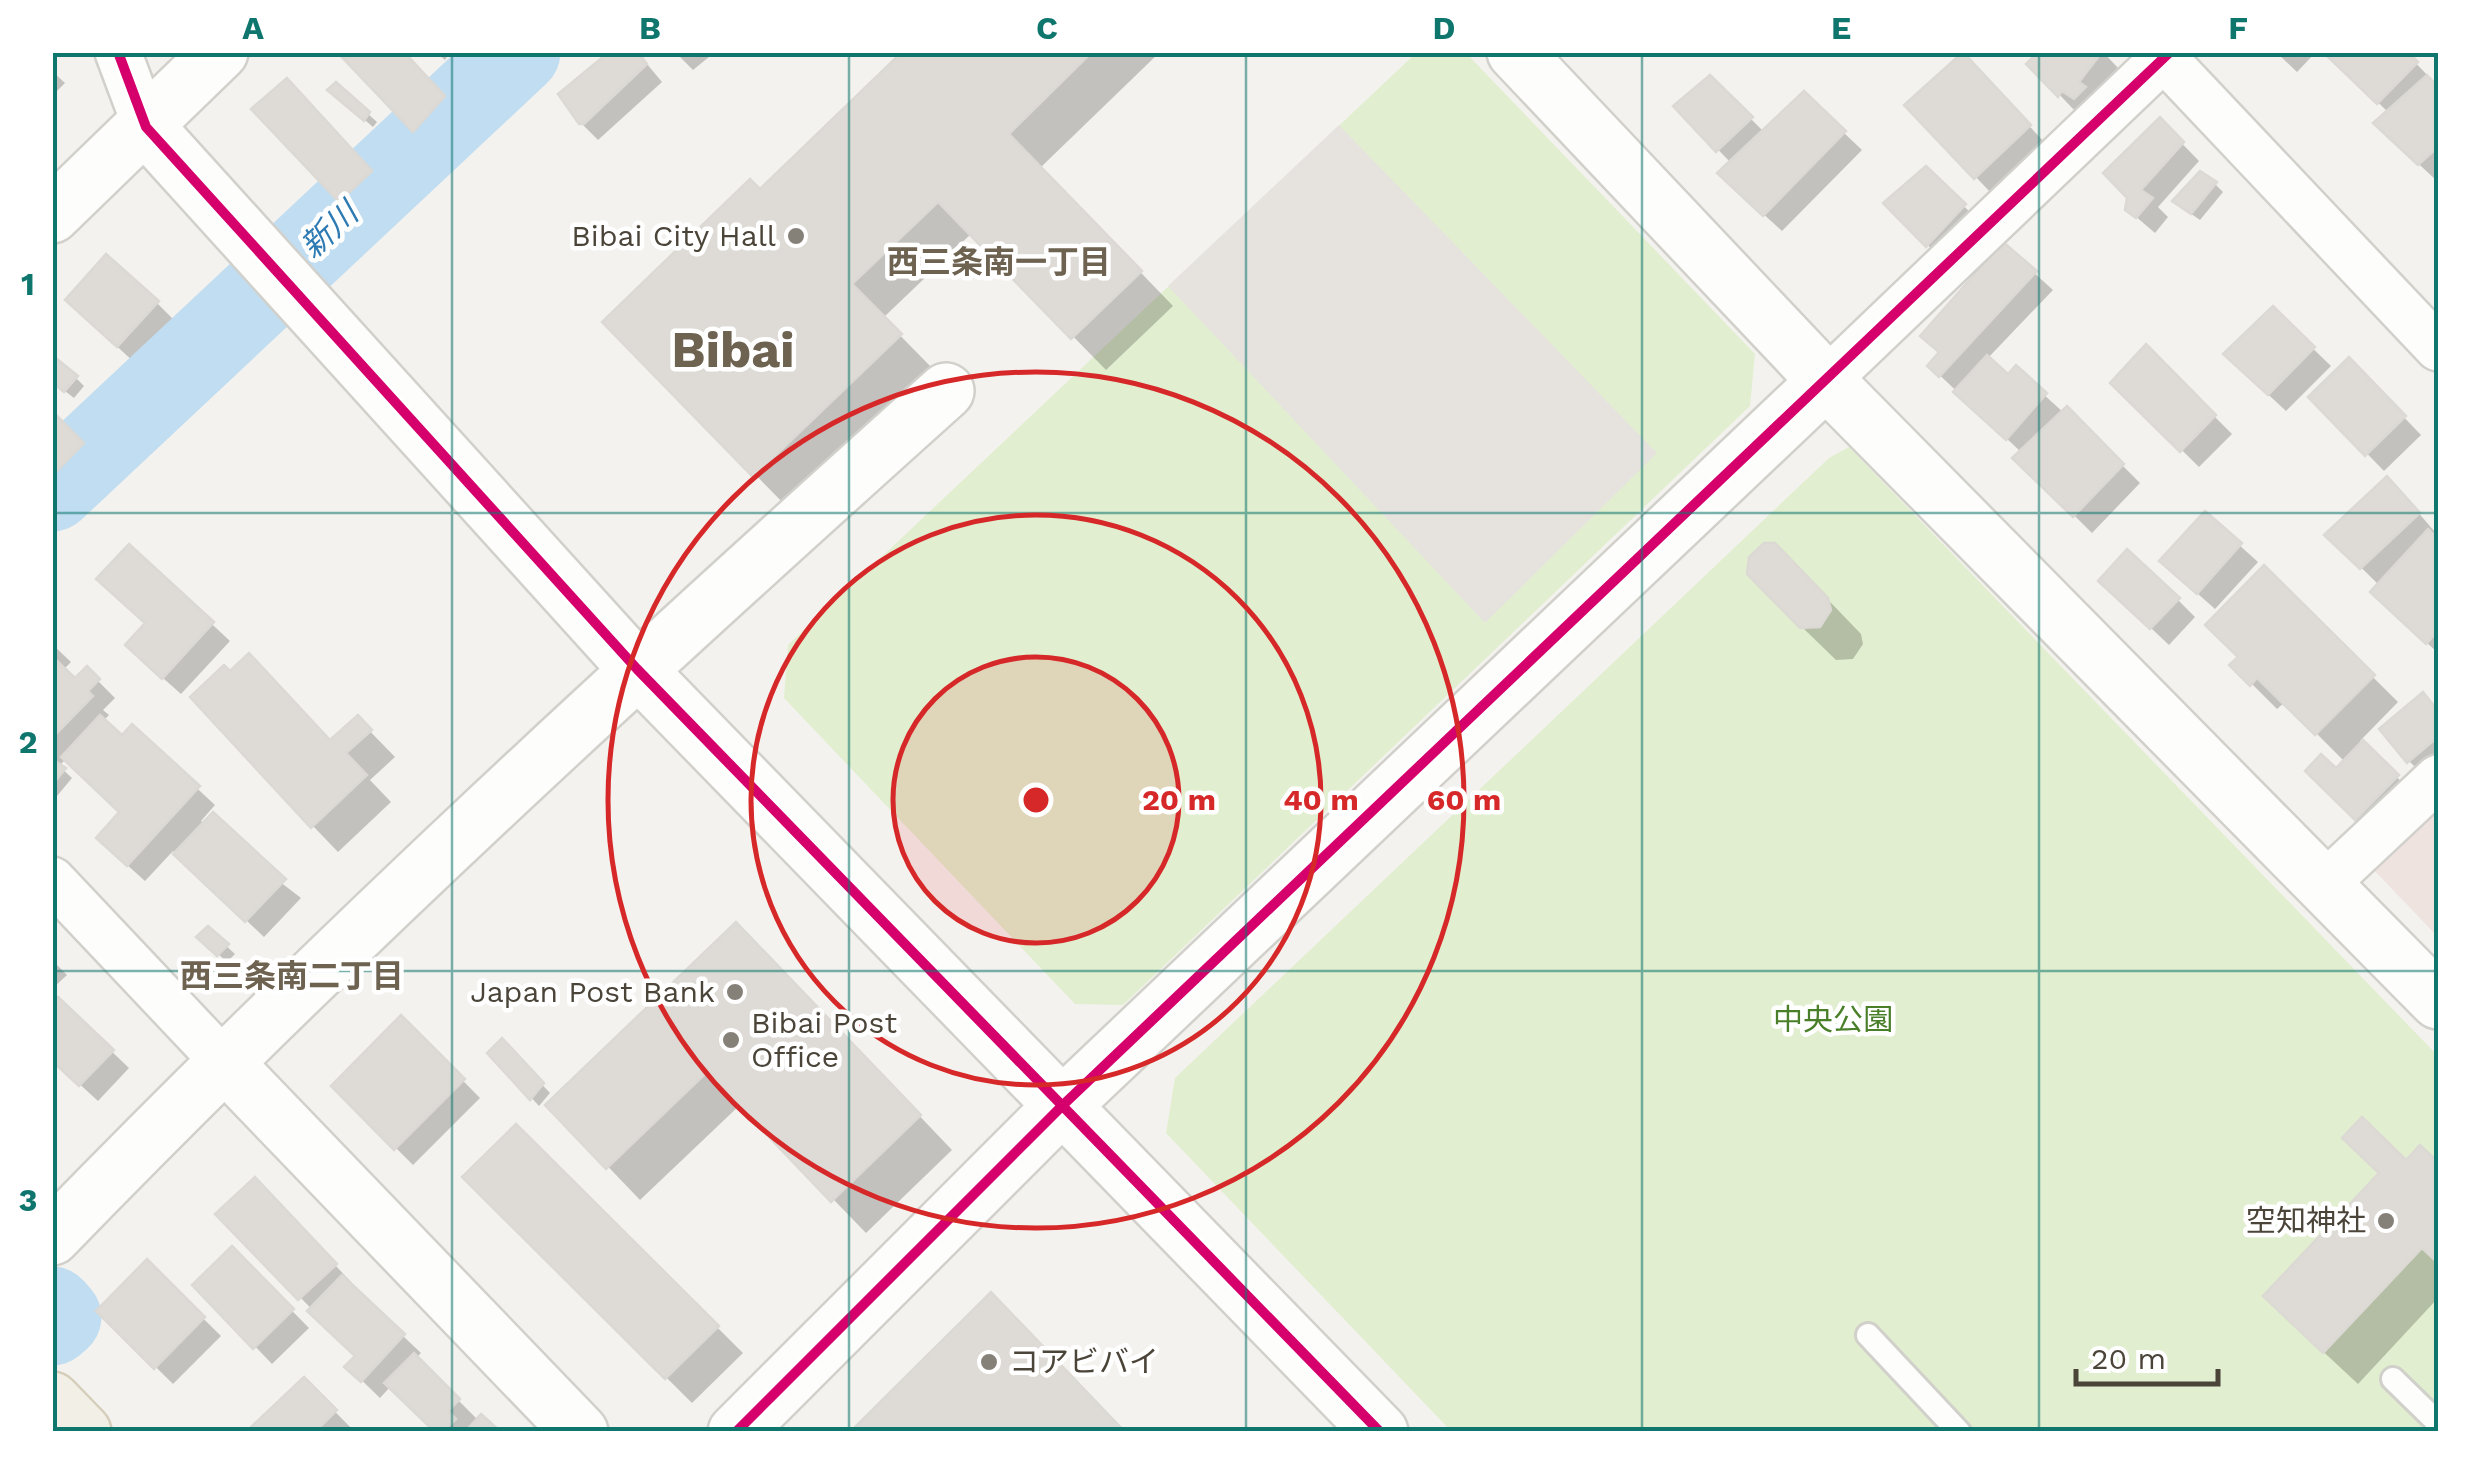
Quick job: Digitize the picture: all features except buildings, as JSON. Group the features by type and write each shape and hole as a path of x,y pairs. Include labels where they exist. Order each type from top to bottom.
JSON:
{"main road":[{"path":"52,1400 83,1432"}],"street":[{"path":"118,52 146,127 637,669 1380,1432"},
{"path":"52,215 220,52"},
{"path":"1515,52 1826,382 2438,1001"},
{"path":"736,1432 1063,1105 1826,382 2164,54 2438,348"},
{"path":"52,1237 223,1061 637,669 946,391"},
{"path":"2326,884 2438,778"},
{"path":"52,880 580,1432"}],"lane":[{"path":"1868,1335 1959,1432"},
{"path":"2393,1379 2438,1423"}],"shaded area":[{"path":"1339,125 1657,453 1485,623 1168,286"},
{"path":"2438,803 2438,937 2371,867"}],"green space":[{"path":"1416,53 1466,53 1755,354 1750,406 1123,1005 1075,1004 784,698 788,645"},
{"name":"中央公園","path":"1849,447 2438,1056 2438,1431 1451,1431 1166,1133 1175,1078 1829,458"}],"waterway":[{"name":"新川","path":"52,489 518,52"},
{"name":"新川","path":"52,1309 59,1317 52,1323"}],"cycle path":[{"path":"118,52 146,127 637,669 1380,1432"},
{"path":"736,1432 1063,1105 2170,52"}],"place":[{"name":"Bibai City Hall","path":"796,236"},
{"name":"Japan Post Bank","path":"735,992"},
{"name":"Bibai Post Office","path":"731,1040"},
{"name":"空知神社","path":"2386,1221"},
{"name":"コアビバイ","path":"989,1362"}],"district":[{"name":"西三条南一丁目","path":"999,262"},
{"name":"Bibai","path":"733,349"},
{"name":"西三条南二丁目","path":"292,976"}]}
